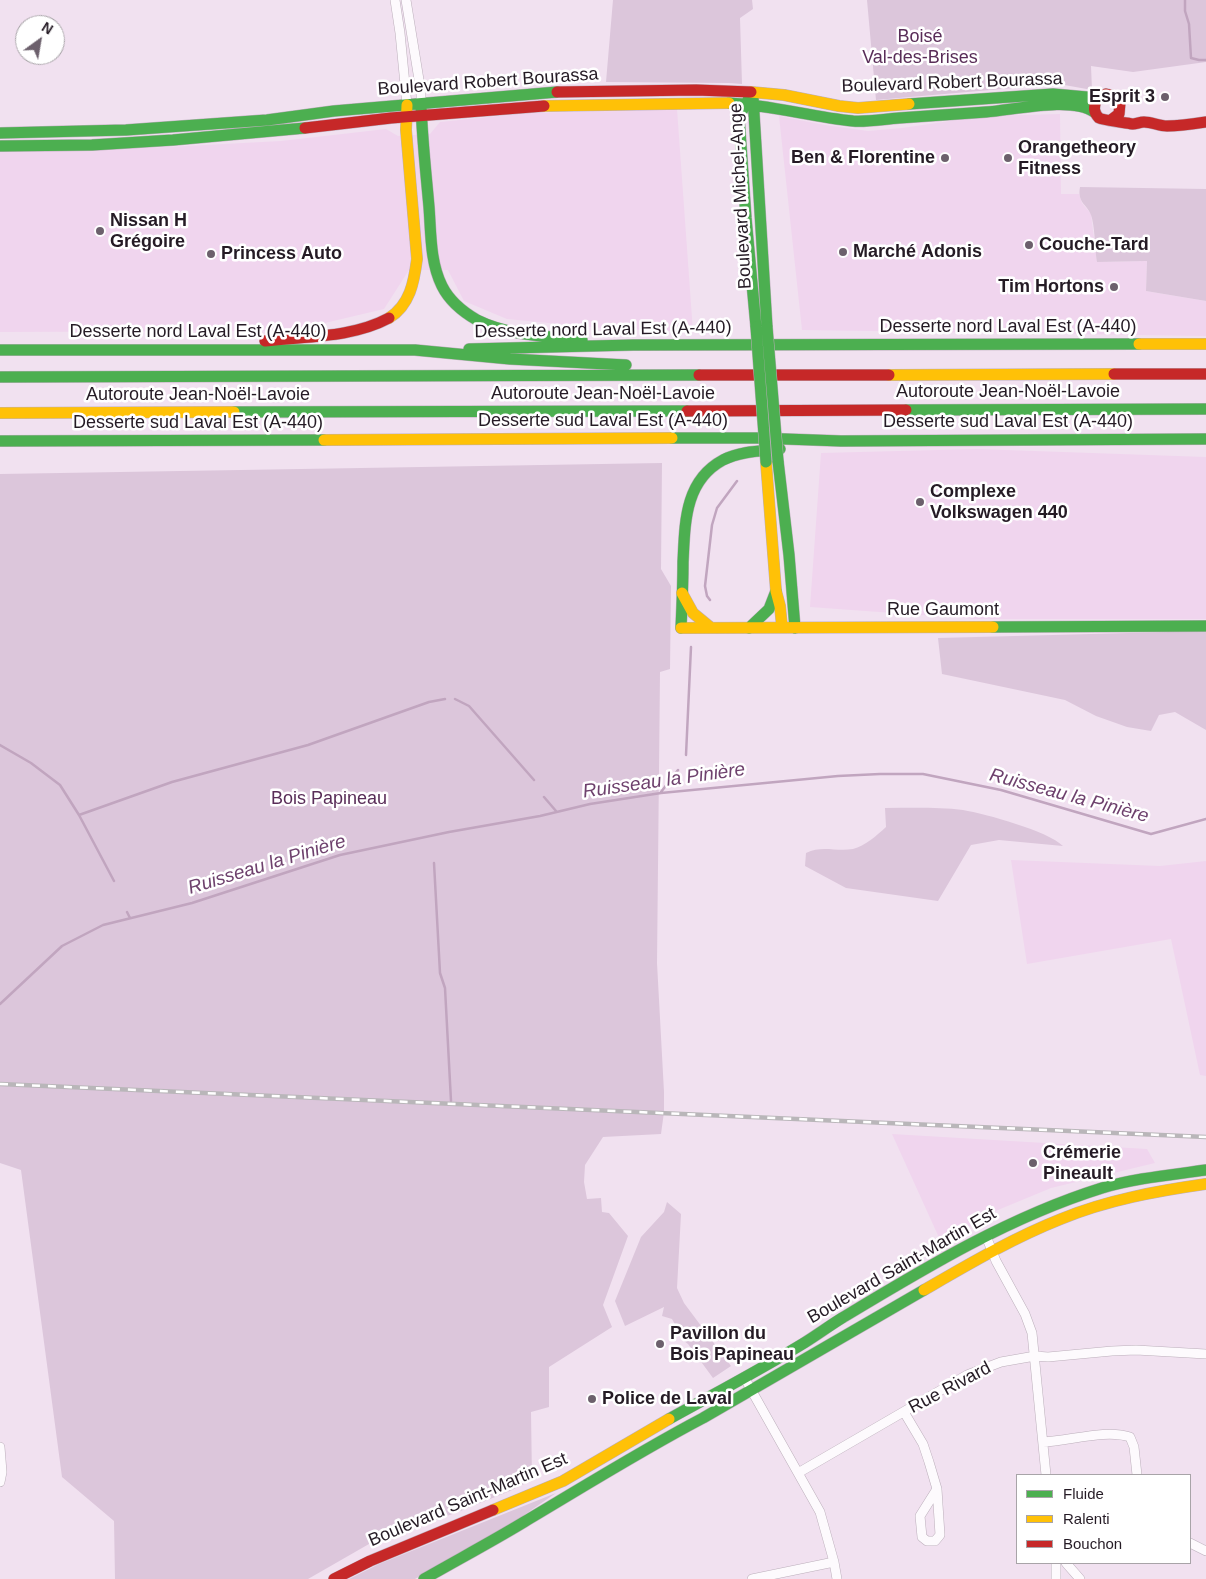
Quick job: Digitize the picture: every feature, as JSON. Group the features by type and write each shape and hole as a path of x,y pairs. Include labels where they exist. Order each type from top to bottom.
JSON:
{"main road":[{"name":"Boulevard Robert Bourassa","path":"421,110 547,92 696,90 753,92 784,95 858,108 1053,94 1098,98"},
{"name":"Boulevard Michel-Ange","path":"753,92 750,105 739,117 746,218 761,327 772,461 776,591 780,606 782,628"},
{"path":"1144,122 1134,124 1102,120 1094,112 1094,103 1104,94 1112,95 1120,106 1144,122 1166,126 1206,122"},
{"name":"Boulevard Robert Bourassa","path":"0,146 92,145 173,140 407,111 548,106 715,103 785,109 856,121 999,111 1062,104 1087,107 1094,112"},
{"path":"1111,120 1119,114 1120,106"},
{"name":"Boulevard Robert Bourassa","path":"0,133 161,128 276,119 344,110 407,111"},
{"path":"421,110 433,256 440,281 452,301 473,317 500,328 532,334 633,346"},
{"path":"211,349 362,329 384,322 402,307 414,285 417,259 407,111"},
{"name":"Desserte nord Laval Est (A-440)","path":"0,350 416,350 633,346 1206,344"},
{"path":"416,350 510,359 775,375"},
{"name":"Autoroute Jean-Noël-Lavoie","path":"0,377 1206,374"},
{"name":"Autoroute Jean-Noël-Lavoie","path":"0,413 1206,409"},
{"path":"0,430 49,431 107,440"},
{"name":"Desserte sud Laval Est (A-440)","path":"0,441 757,438 842,441 1206,439"},
{"path":"710,627 693,613 682,593 686,514 690,498 704,476 721,462 741,454 842,441"},
{"name":"Boulevard Michel-Ange","path":"772,461 789,555 796,628"},
{"path":"749,628 769,609 776,591"},
{"name":"Rue Gaumont","path":"682,593 681,628 1206,626"},
{"name":"Boulevard Saint-Martin Est","path":"334,1579 383,1555 542,1491 568,1478 804,1344 856,1310 986,1236 1042,1210 1097,1190 1142,1178 1206,1170"},
{"name":"Boulevard Saint-Martin Est","path":"424,1579 992,1250 1050,1223 1100,1206 1147,1193 1206,1184"},
{"path":"674,1417 687,1427"},
{"path":"615,1451 622,1463"}],"street":[{"path":"396,0 407,111"},
{"path":"406,0 421,92 421,110"},
{"path":"986,1236 996,1261 1030,1327 1035,1356 1046,1474"},
{"name":"Rue Rivard","path":"798,1473 977,1371 1001,1362 1035,1356 1136,1350 1206,1354"},
{"path":"744,1377 820,1512 837,1579"},
{"path":"904,1412 923,1444 937,1490 940,1535 935,1541 927,1541 922,1538 920,1516 937,1490"},
{"path":"1043,1442 1121,1434 1130,1437 1134,1447 1137,1474"},
{"path":"0,1447 2,1472 0,1482"},
{"path":"1191,1543 1206,1551"},
{"path":"752,1579 834,1562"},
{"path":"1056,1564 1056,1579"},
{"path":"1067,1564 1080,1579"}],"shaded area":[{"path":"677,109 693,332 602,328 507,319 464,301 448,270 409,270 384,309 291,331 0,332 0,152 167,147 281,141 386,129 398,136 430,134 440,122 528,113"},
{"path":"1060,114 1061,194 1079,194 1082,203 1091,214 1097,262 1147,261 1146,291 1206,301 1206,336 802,330 779,116 868,131 984,116"},
{"path":"977,449 1206,457 1206,619 976,619 810,607 821,453"},
{"path":"1011,860 1160,866 1206,861 1206,1076 1200,1075 1171,939 1027,964"},
{"path":"892,1134 1147,1149 1155,1163 1051,1188 998,1210 941,1242"}],"green space":[{"path":"613,0 752,0 753,9 740,18 742,84 606,82"},
{"name":"Boisé Val-des-Brises","path":"867,0 1206,0 1206,62 1133,72 1091,66 1092,90 1059,84 876,100"},
{"path":"1080,187 1206,189 1206,301 1146,291 1147,261 1097,262 1092,220 1089,211 1081,200"},
{"name":"Bois Papineau","path":"662,463 661,569 671,586 670,669 660,672 657,963 664,1112 661,1134 603,1137 585,1165 584,1182 587,1199 601,1198 602,1212 609,1213 628,1236 603,1305 612,1327 549,1367 549,1407 531,1412 532,1480 458,1512 369,1544 308,1579 115,1579 114,1521 62,1477 21,1170 0,1163 0,474"},
{"path":"1206,631 1206,730 1175,712 1159,715 1151,731 1127,727 1096,716 1065,700 942,674 938,638"},
{"path":"885,808 944,808 973,812 1031,829 1055,840 1063,846 999,840 971,845 938,901 846,888 805,866 806,853 818,849 841,850 862,846 886,827"},
{"path":"667,1202 681,1214 677,1288 684,1303 731,1366 713,1378 684,1341 672,1319 662,1316 664,1307 625,1326 615,1301 641,1237 664,1212"},
{"path":"556,1493 517,1520 415,1579 349,1579 379,1564"}],"waterway":[{"path":"1185,0 1185,11 1189,24 1191,58 1206,60"},
{"path":"710,600 705,586 712,525 717,508 737,481"},
{"path":"686,755 691,647"},
{"path":"79,815 172,782 308,745 429,702 445,699"},
{"path":"455,699 469,706 534,780"},
{"path":"0,745 31,763 60,785 79,815 114,881"},
{"path":"661,792 678,770"},
{"name":"Ruisseau la Pinière","path":"0,1004 62,946 103,925 192,903 340,855 449,832 540,816 590,804 661,793 838,776 923,774 1001,790 1151,834 1206,819"},
{"path":"544,797 556,811"},
{"path":"434,863 440,973 445,988 451,1101"},
{"name":"Ruisseau la Pinière","path":"127,912 130,918"}],"railway":[{"path":"0,1084 1206,1137"}],"traffic: fast":[{"path":"0,133 126,130 267,120 334,111 557,92"},
{"path":"909,104 1053,94 1098,98"},
{"path":"753,97 767,327"},
{"path":"749,98 739,117 756,327"},
{"path":"729,103 859,121 986,112 1058,104 1084,107 1094,112"},
{"path":"421,104 432,247 435,267 445,291 452,301 467,313 489,325 515,332 582,340"},
{"path":"0,146 92,145 305,128"},
{"path":"756,327 766,462"},
{"path":"767,327 778,461"},
{"path":"469,349 633,345 1139,344"},
{"path":"0,350 415,350 510,359 626,365"},
{"path":"0,377 699,375"},
{"path":"906,410 1206,409"},
{"path":"234,412 687,411"},
{"path":"672,438 757,438 841,441 1206,439"},
{"path":"0,441 324,440"},
{"path":"681,628 686,519 694,491 710,469 723,460 744,453 780,449"},
{"path":"778,461 795,628"},
{"path":"749,628 769,609 776,591"},
{"path":"993,627 1206,626"},
{"path":"669,1419 787,1353 842,1318 936,1263 1001,1229 1068,1200 1102,1188 1141,1179 1206,1170"},
{"path":"424,1579 924,1290"}],"traffic: slow":[{"path":"751,92 784,95 858,108 909,104"},
{"path":"544,106 729,103"},
{"path":"389,318 402,307 410,292 417,259 406,130 407,105"},
{"path":"1139,344 1206,344"},
{"path":"889,375 1114,374"},
{"path":"0,413 234,412"},
{"path":"324,440 672,438"},
{"path":"766,462 776,591 782,627"},
{"path":"682,593 693,613 710,627"},
{"path":"681,628 993,627"},
{"path":"924,1290 1008,1243 1078,1212 1132,1197 1206,1184"},
{"path":"493,1510 563,1481 669,1419"}],"traffic: jam":[{"path":"557,92 696,90 751,92"},
{"path":"1111,120 1119,114 1120,103 1114,96 1106,94 1096,100 1094,109 1101,119 1133,124 1147,122 1167,126 1206,122"},
{"path":"305,128 391,118 544,106"},
{"path":"265,341 344,333 375,325 389,318"},
{"path":"1114,374 1206,374"},
{"path":"699,375 889,375"},
{"path":"687,411 906,410"},
{"path":"334,1579 370,1561 493,1510"}],"place":[{"name":"Esprit 3","path":"1165,97"},
{"name":"Ben & Florentine","path":"945,158"},
{"name":"Orangetheory Fitness","path":"1008,158"},
{"name":"Nissan H Grégoire","path":"100,231"},
{"name":"Couche-Tard","path":"1029,245"},
{"name":"Marché Adonis","path":"843,252"},
{"name":"Princess Auto","path":"211,254"},
{"name":"Tim Hortons","path":"1114,287"},
{"name":"Complexe Volkswagen 440","path":"920,502"},
{"name":"Crémerie Pineault","path":"1033,1163"},
{"name":"Pavillon du Bois Papineau","path":"660,1344"},
{"name":"Police de Laval","path":"592,1399"}]}
